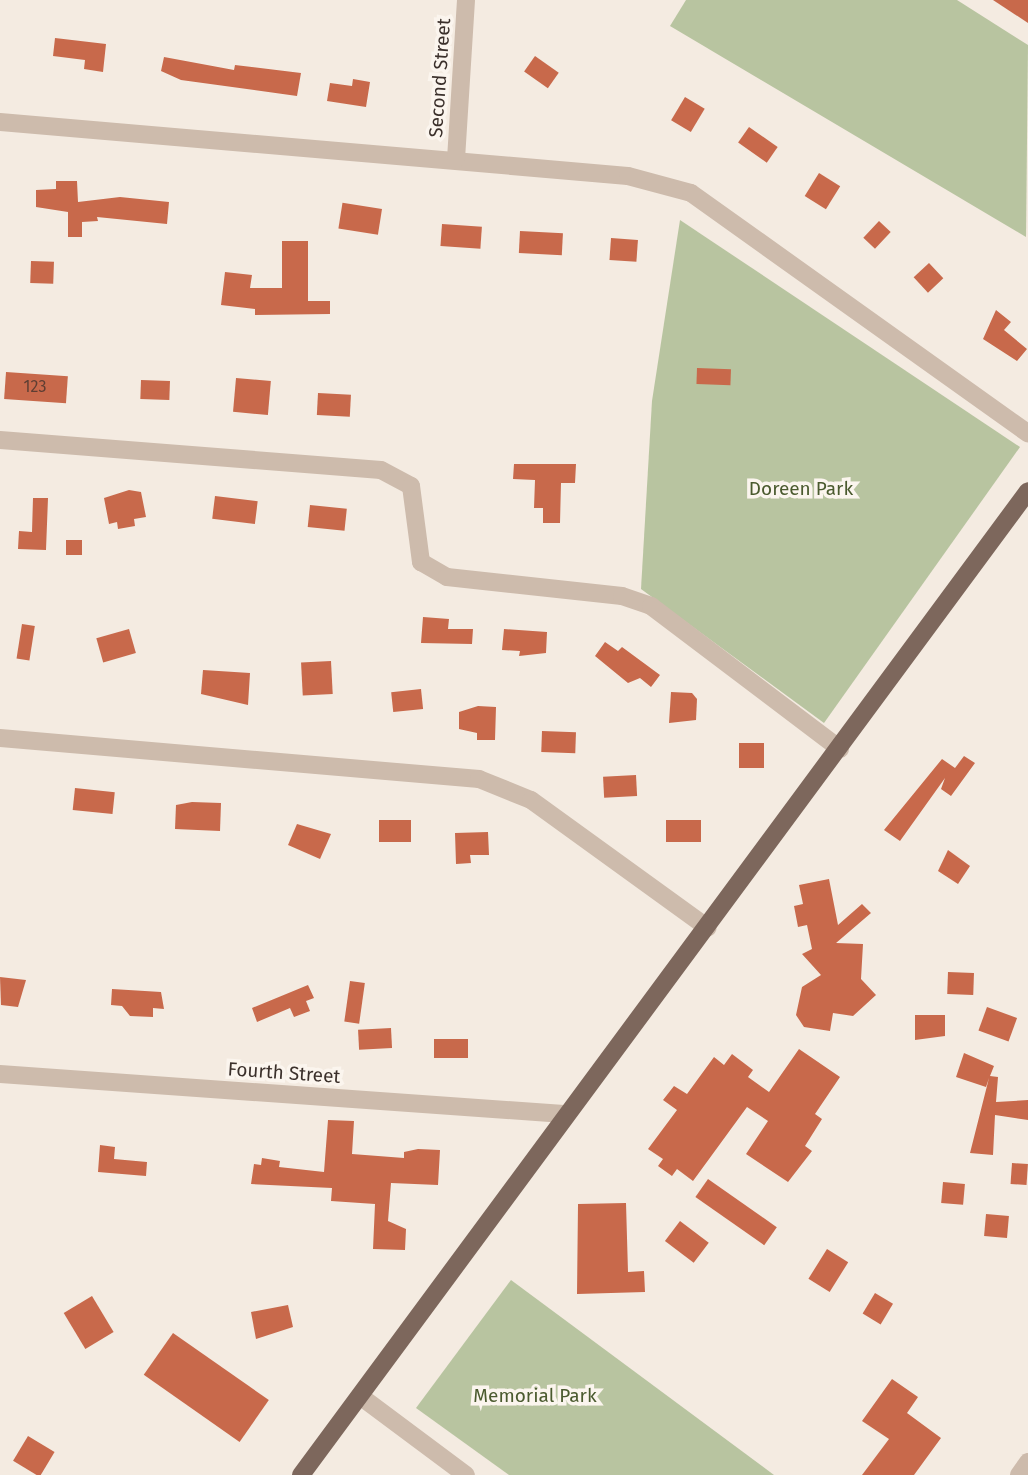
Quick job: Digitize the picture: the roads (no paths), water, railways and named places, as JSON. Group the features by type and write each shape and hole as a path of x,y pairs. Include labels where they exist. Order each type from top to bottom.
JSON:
{"main road":[{"path":"301,1475 564,1114 708,928 1028,491"}],"street":[{"name":"Second Street","path":"456,159 466,0"},
{"path":"0,122 456,159 628,176 691,193 1028,433"},
{"path":"0,440 381,470 411,486 421,562 447,577 622,596 651,606 840,749"},
{"path":"0,738 479,779 531,800 708,928"},
{"name":"Fourth Street","path":"0,1074 564,1114"},
{"path":"360,1396 467,1475"},
{"path":"1018,1475 1028,1462"}],"park label":[{"name":"Doreen Park","path":"801,489"},
{"name":"Memorial Park","path":"535,1396"}]}
